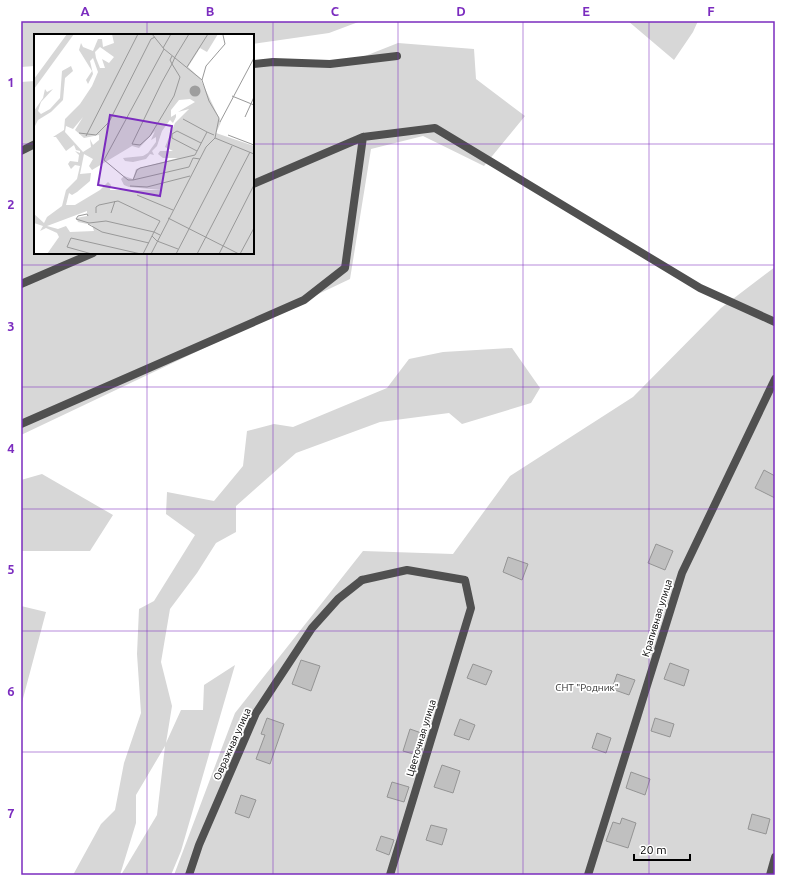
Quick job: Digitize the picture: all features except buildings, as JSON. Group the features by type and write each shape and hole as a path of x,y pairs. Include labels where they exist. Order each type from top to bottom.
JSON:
{"street":[{"path":"254,64 273,62 330,64 397,56"},
{"path":"254,184 363,137 436,128 700,288 775,322"},
{"path":"21,424 304,300 345,268 363,137"},
{"path":"21,151 34,144"},
{"path":"21,284 91,254"},
{"name":"Крапивная улица","path":"588,875 682,573 775,379"},
{"name":"Овражная улица","path":"188,875 256,713 312,628 338,599 362,580 407,570 465,580 471,608"},
{"name":"Цветочная улица","path":"390,875 471,608"},
{"path":"770,875 775,857"}],"green space":[{"path":"21,21 361,21 329,33 254,44 254,34 34,34 34,66 21,67"},
{"path":"628,21 698,21 693,32 674,60"},
{"path":"398,43 474,49 476,79 525,116 484,166 423,136 371,149 350,279 21,435 21,82 34,81 34,254 254,254 254,64 350,62"},
{"name":"СНТ \"Родник\"","path":"775,267 775,875 174,875 235,713 363,551 453,554 510,476 633,397 721,308"},
{"path":"512,348 540,388 531,403 462,424 449,413 380,422 296,453 236,506 236,532 216,543 197,573 170,609 161,662 172,706 166,743 181,710 203,710 204,685 235,665 181,851 171,875 121,875 157,815 165,746 136,795 136,823 120,875 73,875 101,824 115,810 124,763 141,713 137,654 139,609 154,601 195,535 166,514 167,492 214,501 243,466 247,431 274,424 293,427 387,388 409,359 443,352"},
{"path":"42,474 113,515 90,551 21,551 21,480"},
{"path":"21,606 46,612 21,706"}]}
